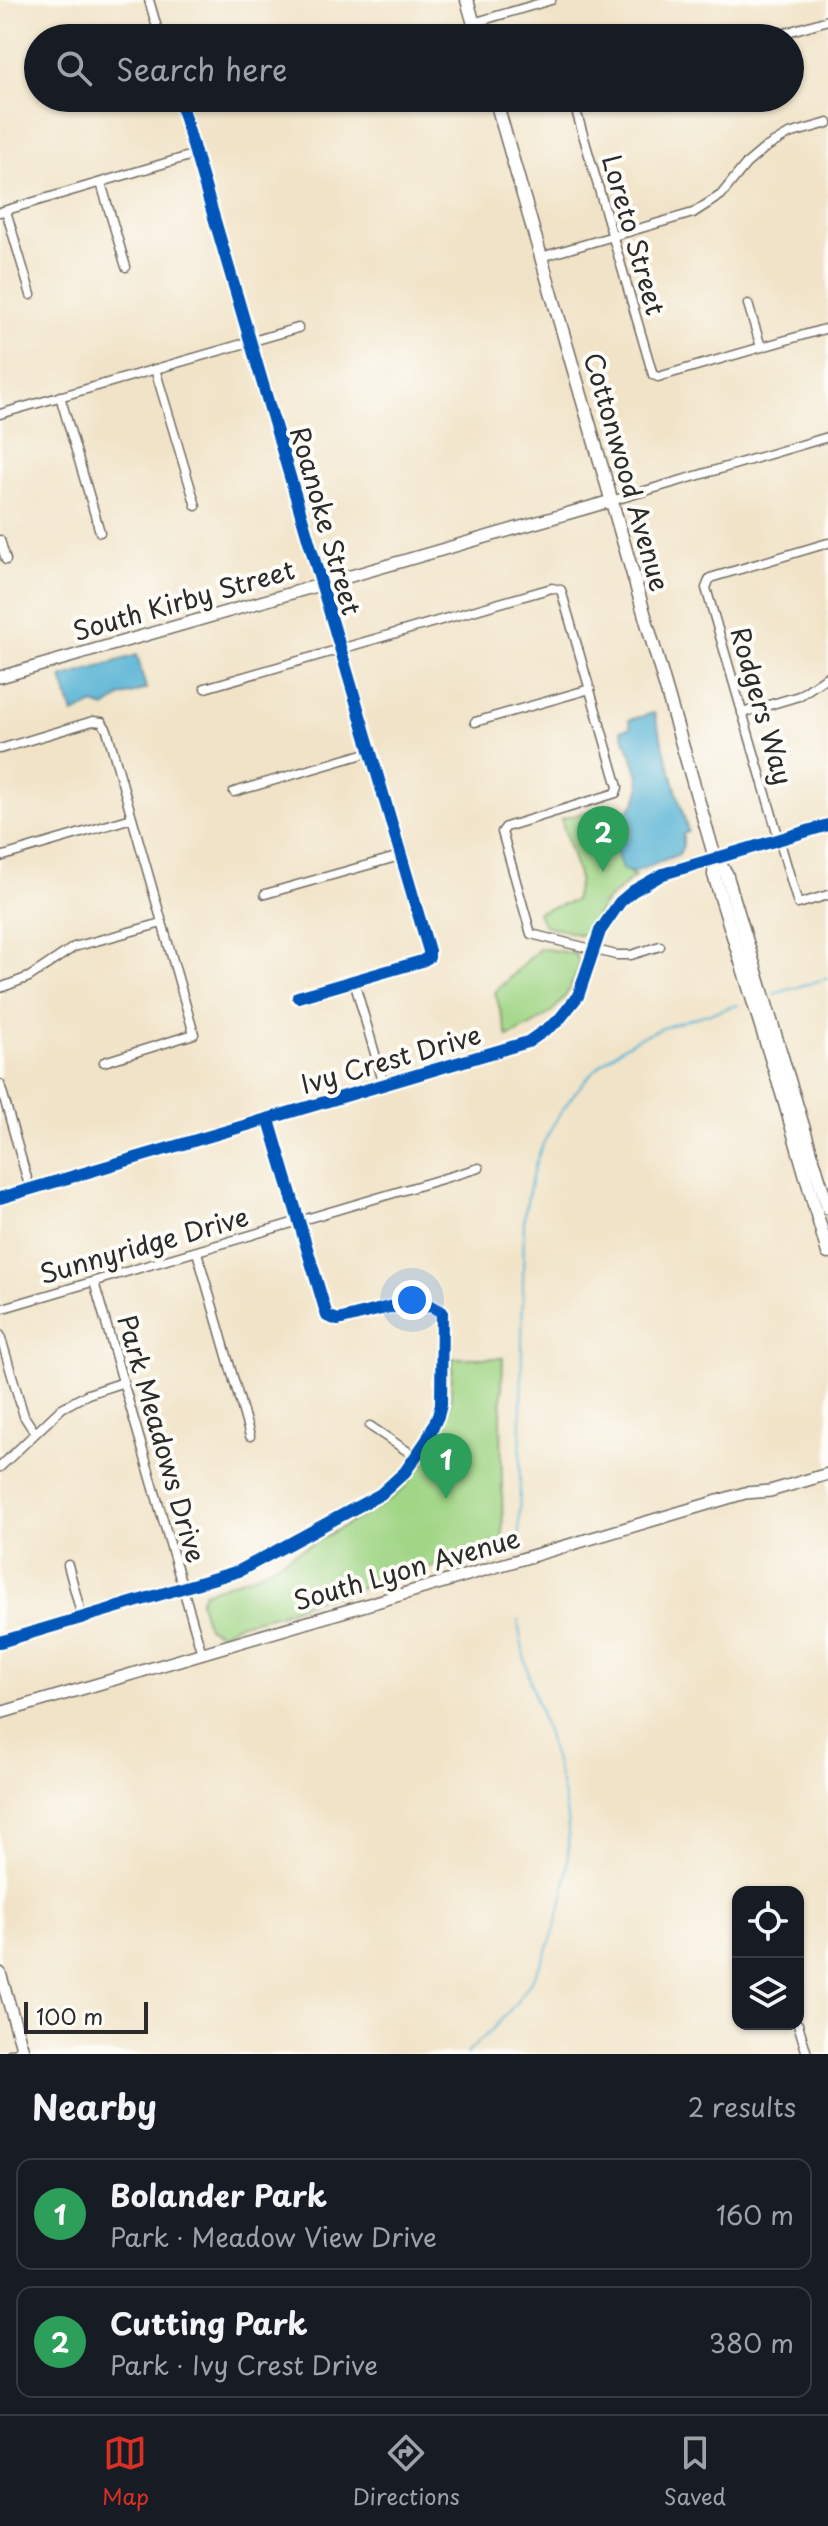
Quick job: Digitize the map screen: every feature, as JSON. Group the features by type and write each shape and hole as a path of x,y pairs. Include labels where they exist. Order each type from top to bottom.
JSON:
{"main road":[{"path":"467,0 473,23"},
{"name":"Cottonwood Avenue","path":"499,112 715,858 726,873 828,1208"},
{"name":"Cottonwood Avenue","path":"820,1185 828,1253"}],"street":[{"path":"149,0 156,24"},
{"path":"473,23 551,0"},
{"path":"804,27 828,20"},
{"name":"Roanoke Street","path":"183,112 429,957 354,981"},
{"name":"Loreto Street","path":"576,112 653,375 658,377 761,347"},
{"path":"541,257 682,218 721,195 746,164 765,148 789,134 828,123"},
{"path":"31,295 3,211 196,154"},
{"path":"101,183 126,267"},
{"path":"748,304 761,347 828,328"},
{"path":"0,414 298,328"},
{"path":"155,369 196,506"},
{"path":"60,396 100,532"},
{"path":"611,501 828,437"},
{"name":"South Kirby Street","path":"0,677 611,501"},
{"path":"0,540 6,560"},
{"name":"Rodgers Way","path":"828,543 710,578 706,588 798,904 828,895"},
{"path":"205,688 552,588 561,590 618,787 616,793 506,827 502,832 531,934 623,956 660,946"},
{"path":"742,713 799,696 828,676"},
{"path":"475,722 590,689"},
{"path":"0,749 93,721 102,722 194,1034 104,1062"},
{"path":"234,792 370,752"},
{"path":"0,857 132,818"},
{"name":"Ivy Crest Drive","path":"0,1198 510,1048 543,1033 558,1021 578,996 600,931 610,915 633,891 663,874 828,825"},
{"path":"265,894 400,856"},
{"path":"0,988 29,977 74,947 162,923"},
{"path":"298,997 354,981 384,1085"},
{"path":"1,1090 30,1189"},
{"path":"0,1642 239,1571 381,1494 395,1482 427,1440 441,1405 443,1317 439,1309 431,1306 389,1307 338,1320 330,1318 325,1311 269,1120"},
{"name":"Sunnyridge Drive","path":"0,1309 479,1168"},
{"path":"197,1252 250,1436"},
{"name":"Park Meadows Drive","path":"94,1282 202,1654"},
{"path":"0,1335 24,1416 35,1433"},
{"path":"0,1467 62,1408 77,1399 124,1382"},
{"path":"370,1426 416,1457"},
{"name":"South Lyon Avenue","path":"0,1713 745,1493 770,1491 828,1474"},
{"path":"68,1565 82,1617"},
{"path":"0,1973 23,2052 10,2054"},
{"path":"800,2030 807,2054"}],"green space":[{"path":"609,809 612,816 607,823 628,872 635,876 603,904 589,931 581,935 544,925 537,912 574,901 579,879 561,819"},
{"path":"540,948 575,954 580,963 575,978 554,1009 534,1024 508,1037 495,992"},
{"path":"453,1358 503,1358 503,1549 455,1557 414,1575 382,1579 345,1594 319,1598 279,1614 237,1624 221,1634 207,1627 200,1601 204,1592 257,1574 384,1504 403,1489 430,1454 442,1431 450,1406"}],"water":[{"path":"137,655 146,689 120,697 105,708 94,704 73,714 62,678"},
{"path":"654,713 688,831 683,834 679,854 632,873 622,869 606,822 629,809 639,791 637,770 621,730 631,727 629,720"}],"waterway":[{"path":"774,994 828,978"},
{"path":"519,1544 524,1217 541,1149 573,1096 610,1057 639,1038 663,1028 738,1005"},
{"path":"466,2054 514,2005 540,1965 557,1920 567,1871 564,1798 526,1666 518,1620"}],"cycle path":[{"path":"183,112 429,951 429,957 422,961 298,997"},
{"path":"0,1198 528,1042 558,1021 578,996 600,931 620,902 633,891 663,874 828,825"},
{"path":"0,1642 239,1571 381,1494 405,1472 427,1440 441,1405 442,1312 431,1306 389,1307 338,1320 327,1316 269,1120"}],"place":[{"name":"Cutting Park","path":"603,872"},
{"name":"Bolander Park","path":"446,1499"}]}
